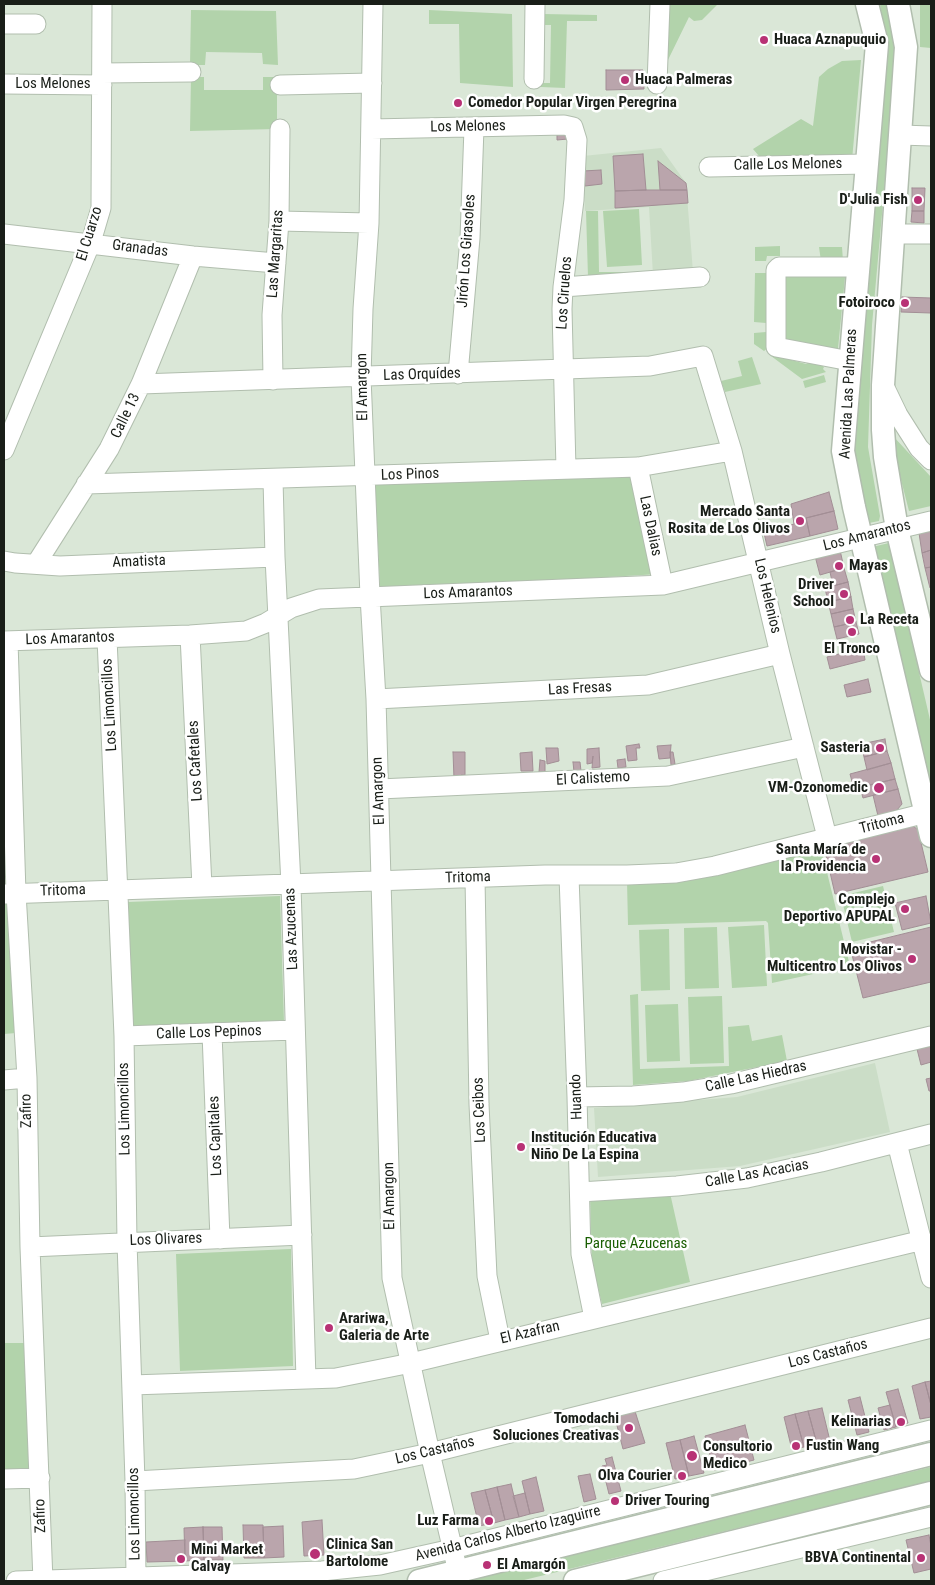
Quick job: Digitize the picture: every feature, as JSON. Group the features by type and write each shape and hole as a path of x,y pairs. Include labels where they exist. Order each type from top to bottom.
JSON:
{"main road":[{"name":"Avenida Las Palmeras","path":"867,4 877,44 843,451 861,537 931,836"},
{"path":"898,4 906,47 883,385 883,430 885,456 897,529 931,670"},
{"name":"Avenida Carlos Alberto Izaguirre","path":"419,1581 931,1454"},
{"path":"575,1581 931,1493"}],"street":[{"name":"El Cuarzo","path":"4,450 90,242 101,208 102,4"},
{"name":"El Amargon","path":"373,4 369,223 363,309 361,377 376,699 392,1278 458,1572"},
{"path":"534,79 535,4"},
{"path":"658,84 660,4"},
{"path":"4,24 36,24"},
{"name":"Los Melones","path":"4,84 191,72"},
{"path":"280,84 372,83"},
{"name":"Los Melones","path":"371,129 564,125"},
{"name":"Los Ciruelos","path":"564,125 573,127 577,140 574,200 564,287 563,370 566,469"},
{"name":"Jirón Los Girasoles","path":"458,374 470,238 474,128"},
{"name":"Las Margaritas","path":"273,380 272,315 278,221 280,129"},
{"path":"900,135 931,136"},
{"name":"Calle Los Melones","path":"709,166 867,164"},
{"path":"278,221 369,223"},
{"name":"Granadas","path":"4,234 90,242 193,256 276,263"},
{"path":"894,234 931,234"},
{"name":"Calle 13","path":"36,564 109,450 141,384 193,256"},
{"path":"850,361 776,347 776,270 779,267 858,266"},
{"path":"564,287 700,277"},
{"name":"Las Orquídes","path":"141,384 650,366 703,356"},
{"name":"Los Helenios","path":"703,356 732,451 780,654 827,837"},
{"path":"883,385 898,415 919,448 931,460"},
{"name":"Los Pinos","path":"86,484 273,480 638,467 732,451"},
{"name":"Las Dalias","path":"638,467 663,585"},
{"name":"Las Azucenas","path":"273,480 291,884 306,1379"},
{"name":"Los Amarantos","path":"6,641 190,635 246,630 266,623 278,615 312,600 370,596 663,585 931,520"},
{"name":"Amatista","path":"4,561 60,566 275,557"},
{"name":"Los Cafetales","path":"190,635 202,887"},
{"name":"Los Limoncillos","path":"107,638 124,1036 127,1242 135,1481 136,1579"},
{"name":"Zafiro","path":"6,641 10,893 27,1078 30,1247 43,1581"},
{"name":"Las Fresas","path":"376,699 648,685 780,654"},
{"name":"El Calistemo","path":"379,789 668,776 804,747"},
{"name":"Tritoma","path":"10,893 676,872 715,866 926,813"},
{"name":"Huando","path":"569,876 581,1254 594,1318"},
{"name":"Los Ceibos","path":"475,878 479,1104 487,1276 500,1340"},
{"name":"Calle Los Pepinos","path":"124,1036 295,1030"},
{"name":"Los Capitales","path":"212,1033 220,1238"},
{"name":"Calle Las Hiedras","path":"577,1097 674,1093 731,1084 931,1036"},
{"path":"4,1080 27,1078"},
{"name":"Calle Las Acacias","path":"580,1192 677,1186 747,1178 821,1162 931,1134"},
{"path":"897,1143 923,1240 931,1278"},
{"name":"Los Olivares","path":"30,1247 302,1235"},
{"name":"El Azafran","path":"132,1385 336,1378 411,1362 923,1240"},
{"name":"Los Castaños","path":"135,1481 354,1469 430,1453 931,1328"},
{"name":"Avenida Carlos Alberto Izaguirre","path":"16,1581 136,1579 322,1571 380,1565 452,1549 931,1430"},
{"path":"4,1480 40,1478"},
{"path":"662,1581 931,1517"}],"shaded area":[{"path":"661,148 686,183 693,272 653,275 649,207 585,211 583,156"},
{"path":"875,1063 890,1132 740,1166 598,1177 594,1108 737,1097"}],"green space":[{"path":"667,4 718,4 702,20 694,21 689,17 667,62"},
{"path":"880,4 889,4 897,48 872,325 868,447 880,516 879,521 869,523 866,518 853,449 887,48"},
{"path":"920,4 931,4 931,48 920,47"},
{"path":"191,10 276,11 278,65 263,64 262,53 206,52 205,65 190,65"},
{"path":"429,10 512,14 513,87 460,83 459,24 429,24"},
{"path":"543,14 597,15 597,21 567,21 565,88 541,87 541,83 550,83 551,25 542,25"},
{"path":"861,60 852,160 764,162 753,149 801,119 813,126 819,77 842,61"},
{"path":"191,77 204,77 204,90 263,90 263,77 277,77 277,129 190,131"},
{"path":"639,209 642,265 607,267 603,211"},
{"path":"586,211 598,211 599,272 626,272 626,276 588,277"},
{"path":"780,246 780,256 767,256 766,261 755,261 755,247"},
{"path":"819,247 842,247 843,261 821,261"},
{"path":"846,267 837,359 776,347 776,270"},
{"path":"755,273 767,273 766,323 754,322"},
{"path":"766,332 768,348 764,351 754,344 754,333"},
{"path":"774,351 783,354 788,359 806,364 820,364 826,372 802,379 771,356"},
{"path":"752,357 761,384 725,392 721,381 742,376 738,361"},
{"path":"824,375 826,382 805,388 803,381"},
{"path":"893,436 931,477 931,506 909,511 890,437"},
{"path":"636,471 659,574 380,587 375,479"},
{"path":"889,543 931,724 931,793 872,547"},
{"path":"821,848 850,966 772,983 768,923 766,921 628,925 627,881"},
{"path":"883,886 894,932 852,942 841,896"},
{"path":"4,895 6,895 16,1033 4,1034"},
{"path":"280,896 284,1022 132,1027 128,902"},
{"path":"764,925 767,986 732,988 728,927"},
{"path":"717,927 719,988 685,989 684,928"},
{"path":"669,929 670,990 641,991 639,930"},
{"path":"638,994 640,1069 729,1066 728,1027 749,1025 752,1041 782,1035 787,1061 688,1081 633,1085 630,995"},
{"path":"722,996 724,1063 690,1064 688,997"},
{"path":"678,1004 680,1061 647,1062 645,1005"},
{"name":"Parque Azucenas","path":"670,1193 690,1282 602,1304 592,1263 590,1195"},
{"path":"291,1249 293,1366 180,1371 176,1254"},
{"path":"4,1343 24,1343 31,1471 4,1471"},
{"path":"931,1467 931,1481 520,1581 465,1581"}],"building":[{"name":"Huaca Palmeras","path":"606,70 643,70 644,89 606,90"},
{"path":"568,131 568,139 557,140 557,132"},
{"path":"643,154 646,190 615,191 613,156"},
{"path":"658,161 686,183 687,190 660,190"},
{"path":"601,170 602,184 585,186 583,171"},
{"name":"D'Julia Fish","path":"912,188 925,188 924,211 912,211"},
{"path":"687,190 688,203 615,208 615,191"},
{"path":"912,211 924,211 924,223 911,222"},
{"path":"902,297 931,298 931,313 901,312"},
{"name":"Mercado Santa Rosita de Los Olivos","path":"829,492 834,511 806,518 810,536 767,546 764,533 794,524 791,504"},
{"path":"834,511 838,529 810,536 806,518"},
{"path":"931,531 931,550 922,553 919,533"},
{"path":"840,550 844,568 820,575 815,556"},
{"path":"931,550 931,567 925,568 922,553"},
{"path":"931,567 931,588 930,588 925,568"},
{"path":"844,568 848,582 833,586 830,572"},
{"path":"848,582 851,597 828,602 825,588"},
{"path":"851,597 853,609 831,614 828,602"},
{"path":"853,609 856,622 834,627 831,614"},
{"path":"856,622 859,634 837,639 834,627"},
{"path":"863,648 865,660 830,669 827,657"},
{"path":"868,679 871,692 847,697 844,685"},
{"path":"885,739 887,751 864,757 861,744"},
{"path":"639,744 640,748 636,748 637,760 628,761 626,746"},
{"path":"671,745 670,758 659,759 657,746"},
{"path":"546,748 558,748 559,761 547,764"},
{"path":"599,748 600,767 592,768 593,756 592,763 587,764 587,749"},
{"path":"887,751 891,763 867,770 864,757"},
{"path":"453,752 465,752 465,775 461,775 461,778 454,779"},
{"path":"532,752 533,771 521,771 520,753"},
{"path":"670,752 673,752 675,764 671,765"},
{"path":"625,759 626,767 618,768 617,760"},
{"path":"540,760 545,761 545,772 539,772"},
{"path":"573,762 580,762 581,771 574,772"},
{"path":"891,763 895,779 854,789 850,774"},
{"name":"VM-Ozonomedic","path":"895,779 898,789 863,798 860,787"},
{"path":"898,789 902,804 897,810 878,816 873,795"},
{"name":"Santa María de la Providencia","path":"912,825 918,830 928,872 835,894 824,846"},
{"path":"926,896 931,923 902,930 895,903"},
{"path":"931,927 931,982 863,998 850,947"},
{"path":"931,1046 931,1062 921,1065 917,1049"},
{"path":"931,1078 931,1091 929,1091 926,1079"},
{"path":"931,1381 931,1405 925,1382"},
{"path":"925,1382 931,1405 931,1417 920,1419 912,1386"},
{"path":"898,1389 908,1423 896,1427 886,1392"},
{"path":"860,1397 869,1432 857,1435 848,1400"},
{"path":"890,1405 896,1427 884,1430 878,1408"},
{"name":"Tomodachi Soluciones Creativas","path":"634,1408 645,1443 623,1449 614,1414"},
{"path":"822,1408 830,1441 817,1444 808,1411"},
{"path":"808,1411 817,1444 804,1447 795,1414"},
{"path":"795,1414 804,1447 792,1450 784,1417"},
{"path":"745,1425 754,1460 714,1470 705,1436"},
{"name":"Consultorio Medico","path":"694,1436 704,1473 689,1476 680,1440"},
{"path":"680,1440 689,1476 675,1479 666,1443"},
{"path":"612,1457 621,1491 609,1494 602,1466 607,1465 605,1459"},
{"path":"590,1474 596,1499 584,1502 578,1476"},
{"path":"536,1477 544,1511 530,1514 522,1481"},
{"path":"511,1484 519,1517 505,1520 497,1487"},
{"path":"497,1487 505,1520 494,1523 485,1490"},
{"path":"485,1490 494,1523 479,1526 471,1493"},
{"path":"525,1493 530,1514 519,1517 513,1496"},
{"path":"322,1520 324,1555 304,1556 302,1522"},
{"path":"243,1525 263,1525 264,1558 244,1558"},
{"path":"283,1526 284,1557 264,1558 263,1527"},
{"path":"203,1527 222,1527 223,1560 204,1560"},
{"path":"203,1527 204,1560 185,1561 184,1528"},
{"name":"BBVA Continental","path":"929,1535 931,1569 914,1573 906,1540"},
{"path":"185,1540 185,1561 147,1562 146,1542"}],"place":[{"name":"Huaca Aznapuquio","path":"764,40"},
{"name":"Huaca Palmeras","path":"625,80"},
{"name":"Comedor Popular Virgen Peregrina","path":"458,103"},
{"name":"D'Julia Fish","path":"918,200"},
{"name":"Fotoiroco","path":"905,303"},
{"name":"Mercado Santa Rosita de Los Olivos","path":"800,521"},
{"name":"Mayas","path":"839,566"},
{"name":"Driver School","path":"844,594"},
{"name":"La Receta","path":"850,620"},
{"name":"El Tronco","path":"852,632"},
{"name":"Sasteria","path":"880,748"},
{"name":"VM-Ozonomedic","path":"879,788"},
{"name":"Santa María de la Providencia","path":"876,859"},
{"name":"Complejo Deportivo APUPAL","path":"905,909"},
{"name":"Movistar - Multicentro Los Olivos","path":"912,959"},
{"name":"Institución Educativa Niño De La Espina","path":"521,1147"},
{"name":"Arariwa, Galeria de Arte","path":"329,1328"},
{"name":"Kelinarias","path":"901,1422"},
{"name":"Tomodachi Soluciones Creativas","path":"629,1428"},
{"name":"Fustin Wang","path":"796,1446"},
{"name":"Consultorio Medico","path":"692,1456"},
{"name":"Olva Courier","path":"682,1476"},
{"name":"Driver Touring","path":"615,1501"},
{"name":"Luz Farma","path":"489,1521"},
{"name":"Clinica San Bartolome","path":"315,1554"},
{"name":"BBVA Continental","path":"921,1558"},
{"name":"Mini Market Calvay","path":"181,1559"},
{"name":"El Amargón","path":"487,1565"}]}
